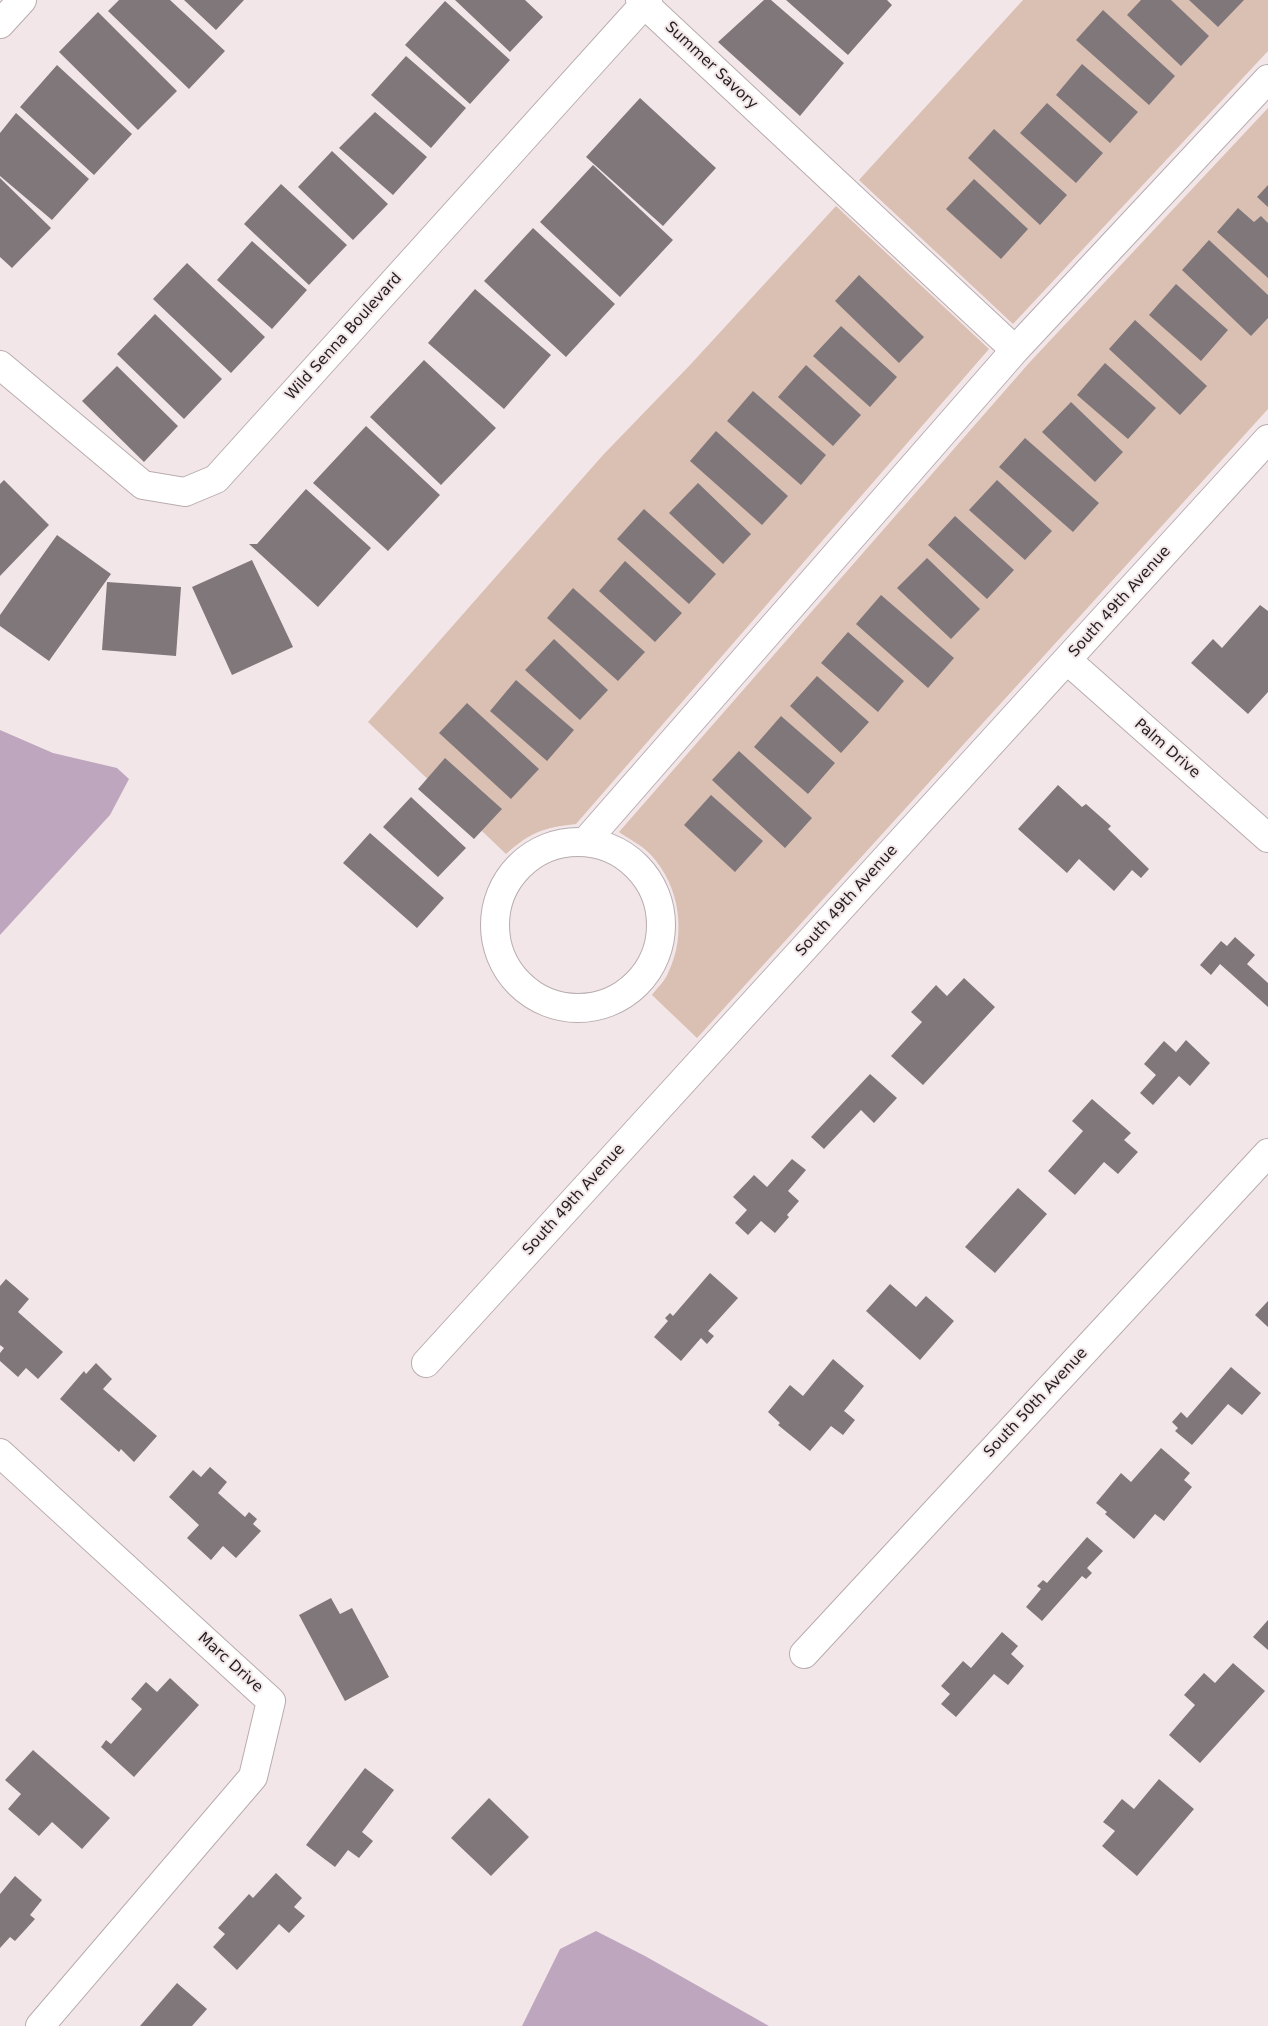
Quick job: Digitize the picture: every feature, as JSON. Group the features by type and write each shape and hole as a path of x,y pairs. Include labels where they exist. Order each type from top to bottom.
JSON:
{"street":[{"path":"0,24 22,0"},
{"name":"Summer Savory","path":"644,1 1015,350"},
{"name":"Wild Senna Boulevard","path":"0,365 143,485 185,492 216,479 644,1"},
{"path":"586,841 613,848 636,864 652,886 661,913 660,940 650,967 632,988 608,1003 581,1008 554,1005 529,993 510,974 498,949 495,923 500,896 513,872 534,855 559,843 586,841 1015,350 1268,80"},
{"name":"South 49th Avenue","path":"426,1363 1268,439"},
{"name":"Palm Drive","path":"1067,660 1268,838"},
{"name":"South 50th Avenue","path":"804,1654 1268,1153"},
{"name":"Marc Drive","path":"0,1452 271,1700 253,1778 40,2026"}],"shaded area":[{"path":"1023,0 1268,0 1268,51 1013,324 859,180"},
{"path":"1268,108 1268,409 697,1038 652,995 667,976 677,943 678,911 669,881 661,867 648,852 619,832 1029,363"},
{"path":"836,206 989,349 576,824 554,827 538,832 506,854 368,722 603,455 690,365"},
{"path":"0,730 53,753 117,768 129,779 110,815 0,935"},
{"path":"596,1931 645,1956 769,2026 522,2026 560,1949"}],"building":[{"path":"119,0 170,0 225,51 189,89 108,11"},
{"path":"184,0 244,0 216,30"},
{"path":"455,0 525,0 543,17 510,52"},
{"path":"764,0 771,0 844,63 800,116 718,42"},
{"path":"786,0 887,0 892,5 848,55"},
{"path":"1141,0 1171,0 1209,36 1181,66 1127,15"},
{"path":"1189,0 1244,0 1218,27"},
{"path":"445,1 510,60 470,104 405,45"},
{"path":"1103,10 1175,76 1149,105 1076,40"},
{"path":"98,12 177,91 138,130 59,52"},
{"path":"406,56 466,108 431,148 371,95"},
{"path":"1082,64 1138,112 1110,143 1056,95"},
{"path":"57,65 132,134 94,175 20,107"},
{"path":"640,98 716,168 663,226 586,157"},
{"path":"1047,103 1103,153 1076,183 1020,133"},
{"path":"375,112 427,157 393,195 339,148"},
{"path":"16,113 89,179 52,220 0,176 0,133"},
{"path":"994,129 1067,195 1040,225 968,158"},
{"path":"332,151 388,204 353,240 298,187"},
{"path":"593,165 673,240 620,297 540,222"},
{"path":"0,178 51,228 12,268 0,257"},
{"path":"974,179 1028,229 1001,259 946,209"},
{"path":"281,184 347,245 309,285 244,224"},
{"path":"1268,185 1268,207 1257,197"},
{"path":"1238,208 1254,222 1261,216 1268,223 1268,278 1217,232"},
{"path":"533,228 615,304 566,357 484,281"},
{"path":"1209,240 1268,295 1268,318 1251,336 1182,270"},
{"path":"252,241 307,290 272,329 217,280"},
{"path":"187,263 265,337 231,373 153,299"},
{"path":"859,275 924,337 899,363 835,301"},
{"path":"1176,284 1228,330 1201,361 1149,315"},
{"path":"475,289 551,355 504,409 428,343"},
{"path":"155,314 222,379 184,419 117,354"},
{"path":"1135,320 1207,386 1180,415 1109,349"},
{"path":"841,326 897,377 870,407 813,356"},
{"path":"424,360 496,428 441,485 370,417"},
{"path":"1105,363 1156,408 1128,439 1077,395"},
{"path":"806,365 861,415 833,446 778,397"},
{"path":"117,366 178,426 144,462 82,401"},
{"path":"753,391 826,455 801,485 727,421"},
{"path":"1071,402 1123,452 1095,482 1042,432"},
{"path":"366,426 440,495 388,551 313,483"},
{"path":"716,431 788,496 762,525 690,461"},
{"path":"1025,438 1099,503 1073,532 999,467"},
{"path":"4,480 49,525 0,576 0,484"},
{"path":"997,480 1052,531 1025,560 969,510"},
{"path":"698,483 751,534 723,564 669,513"},
{"path":"306,489 371,548 318,607 249,544 257,544"},
{"path":"644,509 716,574 689,604 617,539"},
{"path":"955,516 1014,570 987,599 928,545"},
{"path":"57,535 111,574 49,661 0,626 0,615"},
{"path":"927,558 980,609 951,639 897,588"},
{"path":"252,560 293,647 232,675 192,587"},
{"path":"625,561 682,613 655,642 599,591"},
{"path":"107,582 181,587 176,656 102,650"},
{"path":"573,588 645,652 618,681 547,618"},
{"path":"881,595 954,658 928,688 856,624"},
{"path":"1260,605 1268,611 1268,692 1248,714 1191,663 1213,639 1222,648"},
{"path":"848,632 904,681 878,712 821,663"},
{"path":"554,639 608,690 580,720 525,670"},
{"path":"817,676 869,722 841,753 790,706"},
{"path":"516,680 574,730 547,761 490,711"},
{"path":"467,703 539,769 511,799 439,733"},
{"path":"781,716 835,763 808,794 754,747"},
{"path":"739,751 812,818 785,848 712,780"},
{"path":"445,758 502,809 474,839 418,789"},
{"path":"1058,785 1082,807 1086,804 1111,826 1108,829 1149,869 1141,878 1132,870 1114,891 1079,859 1067,873 1018,829"},
{"path":"711,795 763,841 735,872 684,825"},
{"path":"411,797 466,848 438,877 383,827"},
{"path":"370,833 444,898 417,928 343,863"},
{"path":"1235,937 1255,955 1247,964 1268,983 1268,1007 1220,964 1211,975 1200,965 1221,941 1227,946"},
{"path":"964,978 995,1007 923,1085 891,1056 922,1022 911,1012 936,985 947,996"},
{"path":"1186,1040 1210,1063 1190,1086 1179,1076 1153,1105 1140,1093 1156,1075 1144,1064 1164,1041 1176,1052"},
{"path":"870,1074 897,1098 874,1123 861,1110 824,1149 811,1137"},
{"path":"1092,1099 1131,1133 1124,1140 1138,1152 1118,1174 1104,1162 1075,1195 1048,1171 1083,1131 1072,1121"},
{"path":"792,1159 806,1170 788,1191 799,1201 787,1215 789,1217 775,1233 761,1221 748,1235 735,1223 747,1210 733,1197 754,1175 767,1187"},
{"path":"1018,1188 1047,1214 995,1273 965,1247"},
{"path":"710,1273 738,1298 708,1331 714,1336 707,1344 701,1338 681,1361 654,1337 668,1321 665,1318 670,1313 673,1316"},
{"path":"6,1279 29,1299 18,1312 63,1352 38,1379 26,1368 18,1377 0,1361 0,1353 4,1348 0,1345 0,1286"},
{"path":"890,1284 916,1307 926,1296 954,1321 920,1360 866,1311"},
{"path":"1268,1301 1268,1327 1255,1315"},
{"path":"833,1359 864,1386 844,1411 855,1420 843,1435 831,1426 810,1451 778,1425 780,1423 768,1412 790,1385 803,1396"},
{"path":"96,1363 112,1379 103,1389 157,1436 134,1462 121,1449 119,1452 60,1399 84,1371 86,1374"},
{"path":"1231,1367 1261,1393 1242,1415 1228,1404 1192,1445 1175,1431 1178,1428 1172,1422 1181,1412 1187,1418"},
{"path":"1161,1448 1190,1473 1184,1480 1192,1487 1164,1521 1155,1514 1134,1539 1105,1514 1107,1512 1096,1503 1121,1473 1131,1482"},
{"path":"210,1467 227,1482 218,1493 245,1517 249,1512 257,1519 253,1524 261,1531 236,1558 223,1546 211,1560 187,1538 199,1525 169,1497 193,1470 201,1477"},
{"path":"1087,1537 1103,1551 1087,1568 1092,1573 1086,1579 1082,1576 1042,1621 1026,1607 1041,1589 1037,1586 1043,1580 1047,1583"},
{"path":"331,1598 340,1614 352,1608 389,1677 345,1701 299,1615"},
{"path":"1268,1620 1268,1650 1253,1637"},
{"path":"1002,1632 1018,1646 1011,1654 1024,1666 1008,1685 994,1674 956,1717 941,1704 950,1694 941,1686 963,1661 971,1668"},
{"path":"1233,1663 1265,1691 1200,1763 1169,1735 1195,1705 1184,1695 1204,1673 1215,1683"},
{"path":"170,1678 199,1705 134,1777 101,1747 106,1740 111,1744 142,1709 131,1699 146,1682 157,1692"},
{"path":"33,1750 110,1818 82,1849 52,1822 39,1836 8,1809 21,1794 5,1780"},
{"path":"365,1768 394,1790 362,1832 373,1841 359,1858 348,1850 335,1867 306,1845"},
{"path":"1159,1779 1194,1809 1137,1876 1102,1846 1115,1831 1103,1822 1122,1799 1134,1809"},
{"path":"489,1798 529,1837 491,1876 451,1838"},
{"path":"276,1873 302,1898 294,1907 305,1916 289,1933 279,1924 237,1970 213,1947 225,1934 218,1928 249,1894 253,1898"},
{"path":"15,1876 42,1900 30,1915 35,1919 15,1941 10,1937 0,1948 0,1894"},
{"path":"177,1983 207,2009 192,2026 140,2026"}]}
